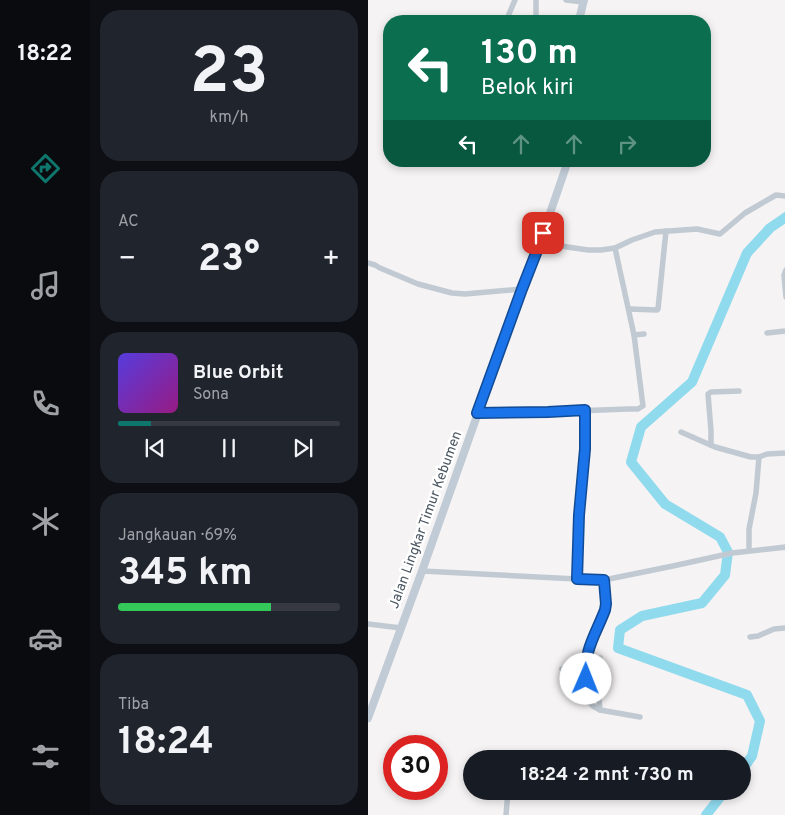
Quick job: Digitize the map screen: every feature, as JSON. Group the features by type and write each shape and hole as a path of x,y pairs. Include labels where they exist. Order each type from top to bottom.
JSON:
{"main road":[{"path":"580,15 583,1"},
{"name":"Jalan Lingkar Timur Kebumen","path":"368,718 566,167"}],"street":[{"path":"509,15 515,0"},
{"path":"536,0 536,15"},
{"path":"566,0 583,1"},
{"path":"540,243 588,250 615,248 642,235 655,232 697,229 720,234 745,213 776,195 786,196"},
{"path":"628,309 658,309 666,231"},
{"path":"477,413 638,409 642,406 634,335 615,248"},
{"path":"368,263 418,284 452,293 465,294 522,289"},
{"path":"786,270 784,276 786,298"},
{"path":"766,333 786,331"},
{"path":"634,335 644,334"},
{"path":"711,445 708,394 710,392 739,391"},
{"path":"577,579 579,515 585,449 585,410"},
{"path":"681,432 715,447 751,457 786,453"},
{"path":"749,550 749,529 756,493 758,457"},
{"path":"422,571 604,580 732,553 786,547"},
{"path":"604,580 605,610 588,648 585,665 589,702 600,710 640,717"},
{"path":"368,624 401,628"},
{"path":"750,637 763,635 774,629 786,628"},
{"path":"600,658 599,672 602,680 599,691 600,710"},
{"path":"562,669 573,665 585,665"},
{"path":"506,815 507,800"}],"waterway":[{"path":"751,757 760,721 747,695 618,648 620,630 642,616 702,603 725,575 728,552 720,537 665,504 631,462 641,427 692,382 747,253 770,228 786,217"},
{"path":"706,815 718,800"}],"route":[{"path":"543,233 477,413 585,410 585,449 579,515 577,579 604,580 606,604 588,648 585,665 586,679"}]}
